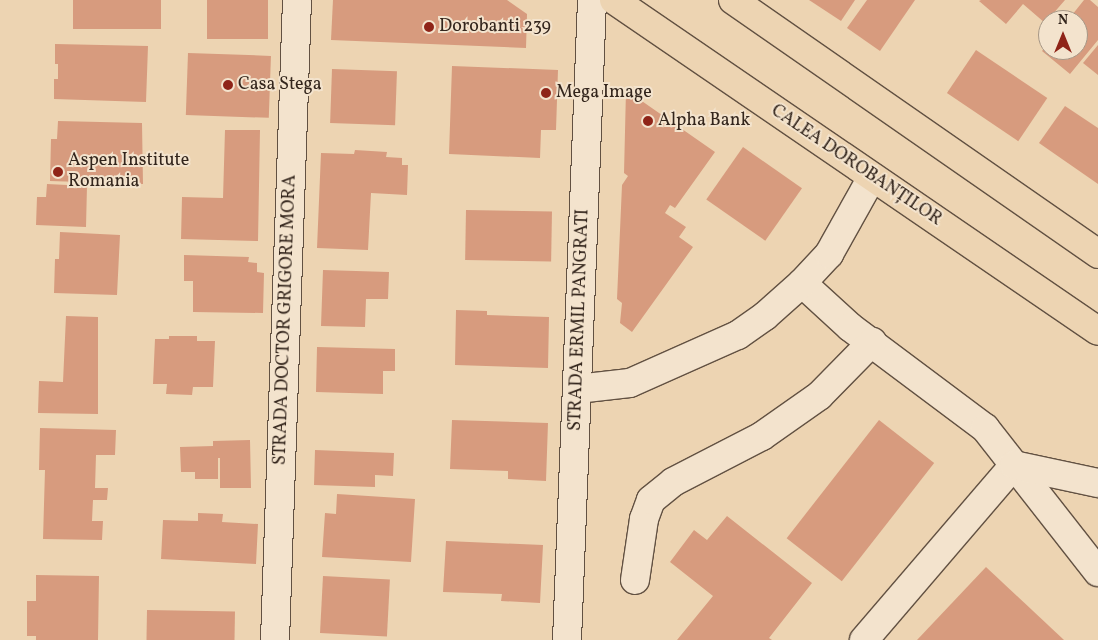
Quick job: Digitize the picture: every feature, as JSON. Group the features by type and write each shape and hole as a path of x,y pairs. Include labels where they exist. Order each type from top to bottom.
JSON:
{"main road":[{"name":"CALEA DOROBANȚILOR","path":"614,0 872,177 1095,325"},
{"path":"733,0 1098,254"}],"street":[{"name":"STRADA DOCTOR GRIGORE MORA","path":"275,640 297,0"},
{"name":"STRADA ERMIL PANGRATI","path":"567,640 592,0"},
{"path":"577,389 630,383 738,335 765,316 802,283 829,254 872,177"},
{"path":"802,283 850,327 985,428 1098,572"},
{"path":"635,580 644,519 651,500 673,482 762,436 819,396 872,342"},
{"path":"1014,464 1098,483"},
{"path":"864,640 1014,464"}],"building":[{"path":"73,0 161,0 161,29 73,29"},
{"path":"207,0 268,0 268,39 207,39"},
{"name":"Dorobanti 239","path":"333,0 507,0 527,14 526,48 331,40"},
{"path":"809,0 855,0 841,21"},
{"path":"867,0 915,0 880,51 847,28"},
{"path":"1065,0 1056,10 1038,10 1038,17 1023,4 1006,24 979,1"},
{"path":"1084,0 1090,0 1098,7 1098,40 1088,52 1088,10 1076,10"},
{"path":"55,44 148,46 146,102 54,99 54,79 58,79 58,64 55,64"},
{"path":"1098,45 1098,75 1083,63 1088,60 1088,57"},
{"path":"976,50 1047,98 1018,141 947,93"},
{"name":"Casa Stega","path":"188,53 271,56 269,118 186,115"},
{"path":"1053,60 1082,60 1070,74"},
{"path":"452,66 558,70 556,130 541,130 540,158 449,154"},
{"path":"332,69 397,71 395,125 330,123"},
{"path":"626,90 715,152 675,208 670,205 665,213 686,227 679,237 693,247 632,332 620,323 622,303 617,299 622,185 628,176 624,173"},
{"path":"1065,106 1098,128 1098,184 1039,143"},
{"path":"58,121 142,123 143,184 50,181 51,139 57,139"},
{"path":"225,130 260,130 258,241 181,239 182,197 223,198"},
{"path":"743,147 802,188 765,241 706,199"},
{"path":"355,150 387,152 386,157 402,158 402,165 408,165 407,195 371,193 368,250 317,248 321,153 354,154"},
{"path":"47,184 87,186 86,227 36,225 37,197 46,197"},
{"path":"466,210 552,212 551,261 465,260"},
{"path":"60,232 120,235 117,295 54,293 55,259 59,259"},
{"path":"184,255 249,257 248,262 257,263 257,272 264,273 263,313 193,312 193,281 184,281"},
{"path":"323,270 389,272 388,299 366,299 365,327 321,326"},
{"path":"456,310 487,311 487,315 549,317 548,368 455,365"},
{"path":"66,316 98,317 98,414 38,413 39,381 63,382"},
{"path":"169,336 197,336 197,341 215,341 213,387 193,387 192,395 166,394 167,384 153,384 155,339 169,339"},
{"path":"317,347 395,349 395,371 383,371 383,394 316,392"},
{"path":"452,420 548,423 546,481 508,479 508,471 450,469"},
{"path":"879,420 934,463 842,581 787,538"},
{"path":"40,428 116,430 115,455 96,455 95,488 108,488 107,500 93,500 92,521 103,521 102,540 43,539 45,470 39,470"},
{"path":"250,440 251,488 220,488 220,458 218,458 218,479 195,479 195,472 181,472 180,447 213,446 213,441"},
{"path":"315,450 394,453 393,476 375,475 375,487 314,485"},
{"path":"337,494 415,499 411,562 322,557 325,513 336,514"},
{"path":"198,513 223,514 222,522 258,524 256,564 161,559 163,520 198,521"},
{"path":"727,516 812,583 769,638 772,640 677,640 713,596 670,562 694,530 707,540"},
{"path":"446,541 543,545 540,603 501,601 502,594 443,592"},
{"path":"986,567 1064,640 917,640"},
{"path":"36,575 99,576 98,640 36,640 36,636 27,636 27,601 36,601"},
{"path":"323,576 390,580 387,636 320,633"},
{"path":"147,610 235,612 234,640 146,640"}],"place":[{"name":"Dorobanti 239","path":"429,27"},
{"name":"Casa Stega","path":"228,85"},
{"name":"Mega Image","path":"546,93"},
{"name":"Alpha Bank","path":"648,121"},
{"name":"Aspen Institute Romania","path":"58,172"}]}
